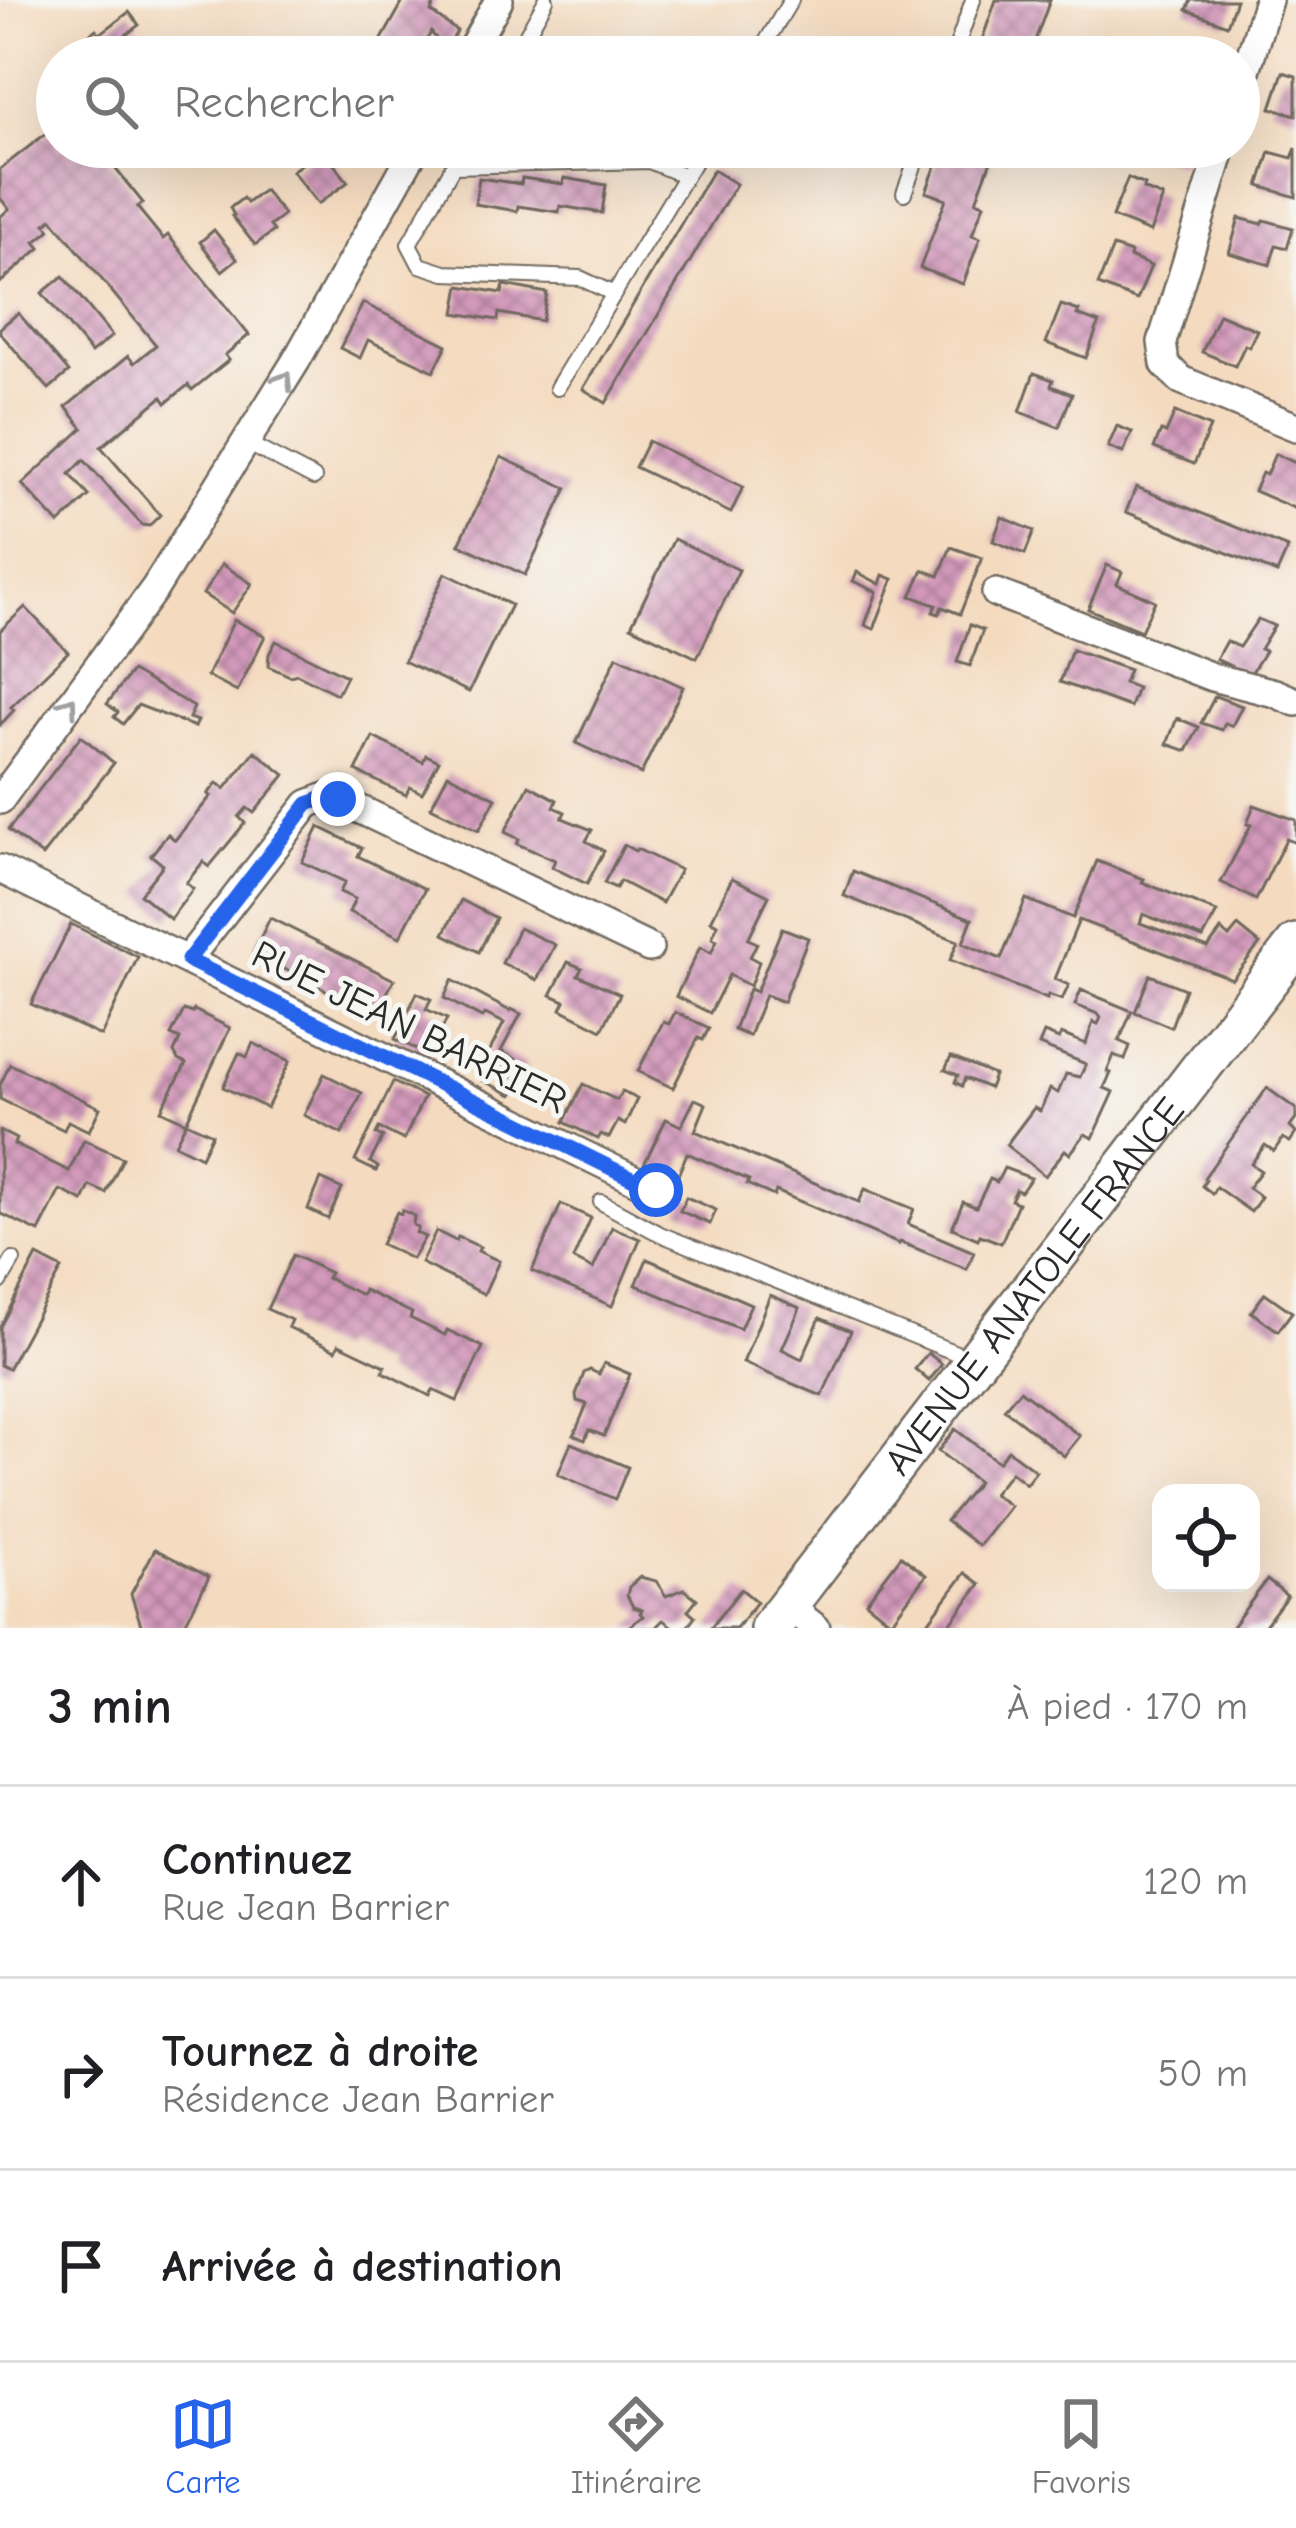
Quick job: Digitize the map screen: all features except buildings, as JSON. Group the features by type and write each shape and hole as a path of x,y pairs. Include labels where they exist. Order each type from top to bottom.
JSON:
{"main road":[{"name":"AVENUE ANATOLE FRANCE","path":"791,1621 976,1361 1296,944"}],"street":[{"path":"479,36 499,0"},
{"path":"1257,36 1268,0"},
{"path":"0,800 155,588 296,362 404,168"},
{"path":"1216,168 1162,342 1165,364 1180,380 1296,427"},
{"path":"996,592 1212,677 1296,702"},
{"path":"188,960 308,804 323,798 338,799 649,949"},
{"name":"RUE JEAN BARRIER","path":"0,869 656,1190"}],"lane":[{"path":"525,36 546,0"},
{"path":"770,36 791,0"},
{"path":"960,36 973,0"},
{"path":"452,168 409,244 420,265 445,273 580,278 614,294"},
{"path":"666,168 685,176"},
{"path":"557,388 690,168"},
{"path":"904,193 913,168"},
{"path":"245,442 314,478"},
{"path":"602,1202 660,1234 976,1361"},
{"path":"0,1282 13,1260"}],"route":[{"path":"338,799 308,804 188,960 656,1190"}]}
